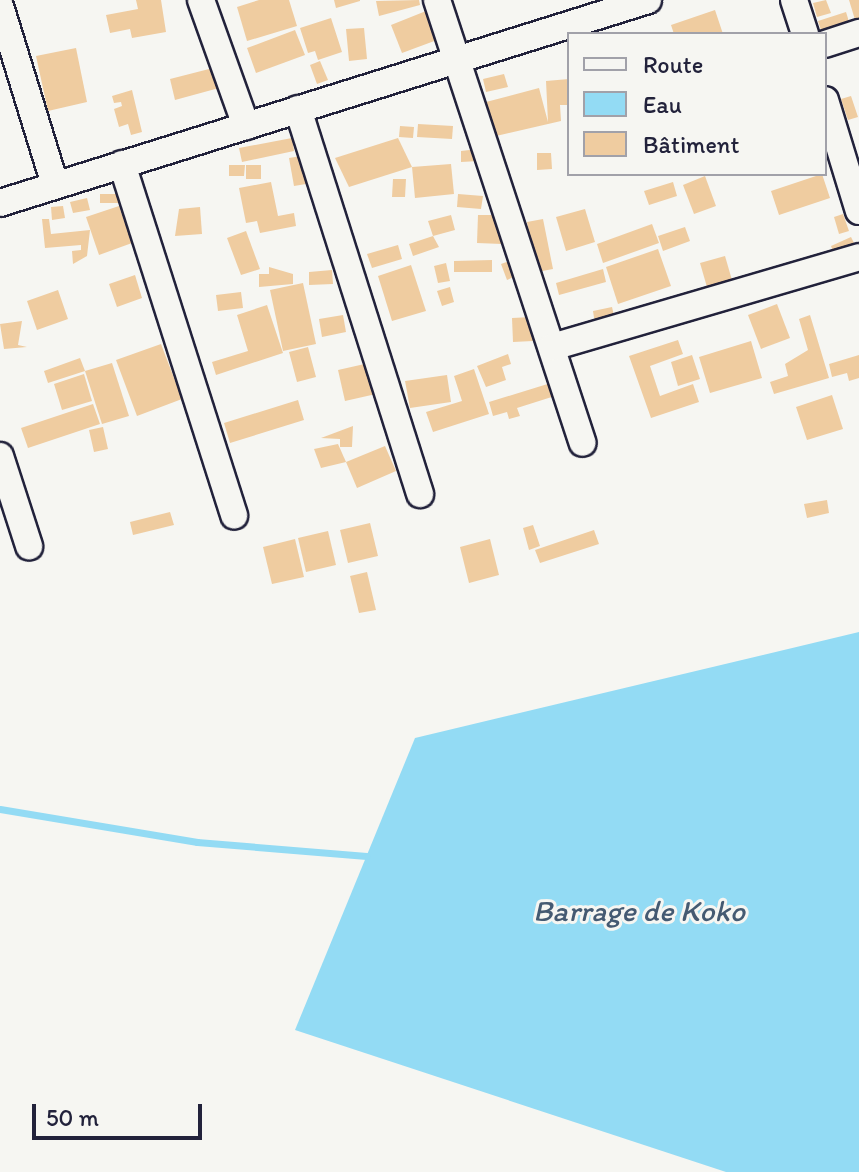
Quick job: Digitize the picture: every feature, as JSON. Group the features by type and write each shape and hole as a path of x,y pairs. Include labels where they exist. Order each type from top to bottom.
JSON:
{"street":[{"path":"201,0 246,126"},
{"path":"437,0 583,443"},
{"path":"0,203 648,0"},
{"path":"794,0 804,32"},
{"path":"0,6 55,185"},
{"path":"827,43 859,33"},
{"path":"827,107 859,211"},
{"path":"298,109 420,494"},
{"path":"122,164 234,516"},
{"path":"552,347 859,257"},
{"path":"0,456 29,546"}],"water":[{"name":"Barrage de Koko","path":"859,632 859,1172 726,1172 295,1030 415,738"}],"building":[{"path":"136,0 161,0 166,32 132,38 130,29 110,33 106,15 138,9"},
{"path":"259,0 289,0 297,26 247,41 237,7"},
{"path":"334,0 360,0 360,1 336,8"},
{"path":"419,0 420,5 379,16 376,1"},
{"path":"826,0 831,13 817,17 813,3"},
{"path":"849,0 859,0 859,22 856,23"},
{"path":"715,10 722,32 673,32 671,25"},
{"path":"426,11 437,40 402,53 391,25"},
{"path":"846,12 850,25 822,32 818,21"},
{"path":"331,18 342,52 318,60 315,51 308,53 300,28"},
{"path":"364,28 367,59 349,61 346,29"},
{"path":"295,30 305,55 256,73 247,48"},
{"path":"76,48 87,102 48,111 36,56"},
{"path":"320,61 328,80 317,84 310,65"},
{"path":"213,68 219,88 175,100 170,79"},
{"path":"504,74 508,87 486,92 483,79"},
{"path":"567,79 567,105 560,105 561,121 496,136 486,102 539,88 548,122 546,81"},
{"path":"132,90 142,132 131,135 128,124 119,127 114,109 122,106 121,102 114,103 112,96"},
{"path":"851,96 858,117 848,120 841,99"},
{"path":"418,124 453,126 452,139 417,137"},
{"path":"400,126 414,127 413,138 399,137"},
{"path":"292,138 294,151 242,162 239,148"},
{"path":"398,138 412,167 349,187 335,158"},
{"path":"478,149 479,161 461,162 461,151"},
{"path":"537,153 551,153 552,169 537,170"},
{"path":"301,156 306,184 294,186 289,158"},
{"path":"451,164 454,194 415,198 412,167"},
{"path":"229,165 245,165 244,176 229,176"},
{"path":"246,165 261,165 261,179 246,179"},
{"path":"705,176 716,206 694,214 683,185"},
{"path":"823,176 830,198 779,215 771,191"},
{"path":"393,179 406,179 405,197 392,197"},
{"path":"271,182 278,216 294,213 296,226 260,233 257,221 246,223 239,188"},
{"path":"673,182 677,196 649,205 644,191"},
{"path":"100,194 123,194 123,203 100,203"},
{"path":"458,194 483,196 481,209 457,207"},
{"path":"87,198 90,210 73,213 70,202"},
{"path":"63,206 65,218 52,220 51,207"},
{"path":"119,206 132,243 99,255 86,217"},
{"path":"200,207 202,234 175,236 179,209"},
{"path":"585,209 595,242 566,251 556,217"},
{"path":"843,214 849,231 839,234 834,217"},
{"path":"451,215 455,230 433,236 428,221"},
{"path":"478,215 503,215 502,244 477,243"},
{"path":"42,219 49,219 51,234 90,230 87,256 73,264 72,251 81,250 81,245 45,248"},
{"path":"543,219 553,269 537,272 527,222"},
{"path":"652,224 659,243 603,263 597,244"},
{"path":"685,227 690,241 663,251 658,236"},
{"path":"246,231 260,269 241,275 227,238"},
{"path":"433,236 439,247 413,256 409,244"},
{"path":"851,237 857,249 836,259 831,246"},
{"path":"398,245 402,259 372,268 367,254"},
{"path":"658,249 671,286 618,304 606,267"},
{"path":"725,256 734,287 709,294 700,263"},
{"path":"492,260 492,272 454,272 454,261"},
{"path":"512,260 518,275 507,280 501,264"},
{"path":"446,263 450,281 438,283 434,266"},
{"path":"411,265 426,311 392,321 378,276"},
{"path":"269,267 293,274 293,284 259,287 259,274 269,274"},
{"path":"603,269 606,282 559,295 556,283"},
{"path":"332,270 333,284 309,285 309,272"},
{"path":"135,275 142,298 117,307 109,284"},
{"path":"303,283 316,344 283,351 270,290"},
{"path":"450,287 454,302 442,306 437,291"},
{"path":"58,290 68,319 37,330 27,301"},
{"path":"241,292 243,308 218,311 216,295"},
{"path":"777,304 790,338 761,349 748,315"},
{"path":"267,305 283,353 216,375 212,362 248,351 237,315"},
{"path":"612,307 615,320 595,324 593,311"},
{"path":"343,315 346,332 322,337 319,319"},
{"path":"810,315 829,378 774,394 770,382 788,376 785,364 808,350 799,319"},
{"path":"532,317 533,341 513,342 512,318"},
{"path":"22,321 18,345 27,347 4,349 0,324"},
{"path":"678,340 683,354 650,366 660,396 693,384 699,402 651,418 629,356"},
{"path":"751,341 762,378 710,393 699,357"},
{"path":"161,344 182,399 137,416 116,360"},
{"path":"308,347 316,377 297,382 289,352"},
{"path":"508,354 511,364 502,367 506,380 486,387 477,366"},
{"path":"692,355 700,379 678,386 671,362"},
{"path":"859,355 859,378 849,381 847,373 832,377 829,364"},
{"path":"80,358 85,371 48,383 44,371"},
{"path":"112,363 129,416 102,424 85,371"},
{"path":"369,363 376,394 345,401 338,370"},
{"path":"474,369 489,414 433,432 426,412 462,401 454,376"},
{"path":"84,374 92,401 62,410 54,384"},
{"path":"447,375 451,402 410,408 405,381"},
{"path":"554,382 558,395 517,408 520,416 509,419 507,412 493,416 489,402"},
{"path":"832,395 843,429 807,440 796,407"},
{"path":"298,400 304,420 230,443 224,423"},
{"path":"93,404 100,424 28,448 21,428"},
{"path":"353,426 352,447 340,447 340,439 321,438"},
{"path":"103,427 108,449 94,452 89,430"},
{"path":"338,444 346,462 321,468 314,449"},
{"path":"385,446 396,471 357,488 346,462"},
{"path":"827,500 829,513 807,518 804,504"},
{"path":"170,512 174,525 133,535 130,522"},
{"path":"370,523 378,556 348,563 340,530"},
{"path":"533,525 540,546 529,550 523,528"},
{"path":"594,530 599,544 540,563 535,550"},
{"path":"328,531 336,565 306,572 298,538"},
{"path":"295,539 304,577 272,584 263,547"},
{"path":"490,539 499,575 469,583 460,547"},
{"path":"367,572 376,610 359,613 350,576"}],"waterway":[{"path":"0,809 197,842 366,856"}]}
